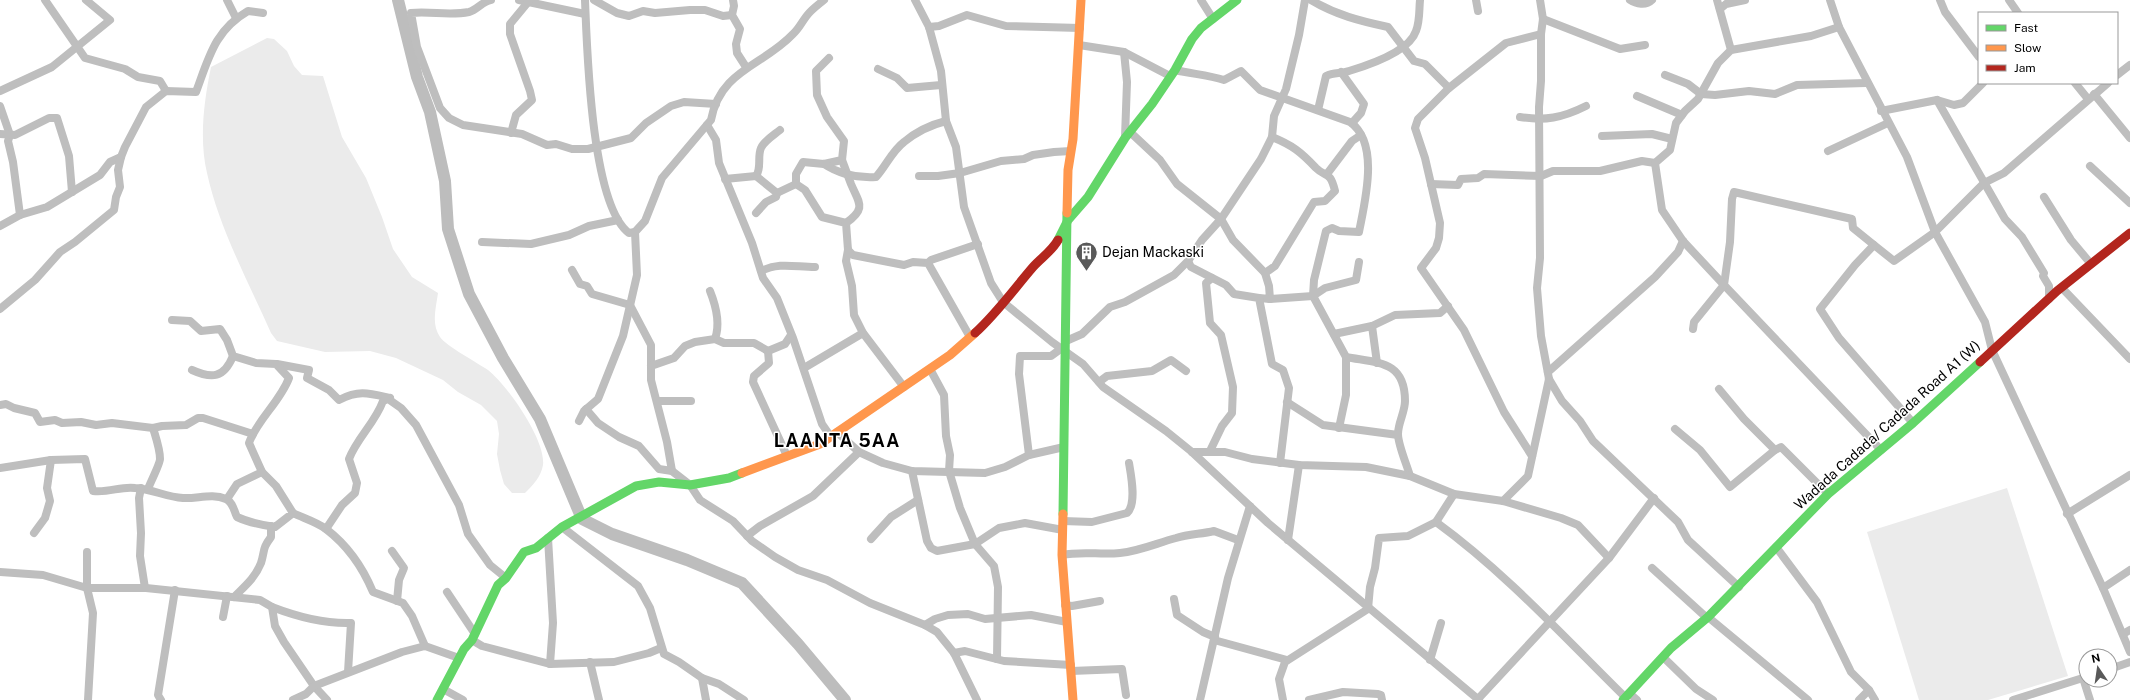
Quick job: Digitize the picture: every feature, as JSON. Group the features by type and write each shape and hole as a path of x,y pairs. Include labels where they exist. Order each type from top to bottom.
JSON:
{"street":[{"path":"45,0 85,58 124,69 138,77 160,81 166,91"},
{"path":"0,91 52,67 78,48 110,20 86,0"},
{"path":"227,0 236,18"},
{"path":"491,0 488,0 471,11 443,14 411,13 417,47 440,108 449,118 463,125 522,134 547,145 556,144 572,149 597,148 631,138 646,123 671,106 684,102 716,104"},
{"path":"519,0 585,14"},
{"path":"585,0 587,72 597,148 604,184 622,228 629,233 635,232 645,221 662,178 707,125 722,89 746,67 770,54 794,34 810,12 824,0"},
{"path":"594,0 618,13 629,16 643,11 655,13 690,10 705,10 723,16 732,15"},
{"path":"733,0 732,15 740,30 736,44 737,53 746,67"},
{"path":"915,0 929,27 941,70 946,122 956,147 964,207 992,283 1004,302 1064,347 1083,364 1099,382 1192,452 1288,540 1368,609 1478,700 1609,558 1654,498"},
{"path":"1073,700 1062,556 1064,347 1068,170 1072,151 1081,0"},
{"path":"1201,0 1213,18"},
{"path":"437,700 459,658 474,637 487,605 498,585 506,578 524,552 536,548 570,522 636,486 659,482 690,485 729,478 820,444 950,355 986,323 1034,266 1055,246 1068,220 1088,197 1127,135 1152,104 1200,28 1237,0"},
{"path":"1029,454 1019,381 1020,356 1051,356 1082,334 1110,307 1125,302 1174,275 1188,261 1202,240 1221,219 1261,159 1272,137 1274,116 1281,97 1286,89 1305,0"},
{"path":"1311,0 1328,11 1352,20 1388,27 1414,61 1425,64 1449,88"},
{"path":"1318,110 1326,76 1335,72 1366,66 1404,46 1416,31 1420,0"},
{"path":"1476,0 1478,11"},
{"path":"1540,0 1543,19 1541,34 1540,258 1537,288 1541,336 1548,376 1562,401 1580,421 1593,441 1654,498 1678,522 1688,540 1739,587"},
{"path":"1630,0 1635,4 1646,3 1652,0"},
{"path":"1717,0 1731,50"},
{"path":"1720,10 1726,4 1745,0"},
{"path":"1830,0 1838,27 1866,83 1907,157 1935,232 1985,322 1992,350 2067,514 2126,632 2130,652"},
{"path":"1940,0 1945,12 1978,56"},
{"path":"2009,0 2017,12"},
{"path":"511,133 516,115 532,100 510,34 510,24 529,1"},
{"path":"0,308 35,280 60,252 75,242 114,210 116,197 120,187 118,170 121,158 125,147 146,107 166,91 196,92 220,33 236,18 248,10 263,13"},
{"path":"929,27 944,25 967,15 1006,26 1080,28"},
{"path":"1543,19 1620,48 1644,45"},
{"path":"1431,184 1458,185 1461,179 1478,178 1484,174 1540,176 1554,171 1600,171 1642,161 1655,163 1670,150 1676,123 1701,94 1718,63 1731,50 1804,37 1838,27"},
{"path":"1532,456 1504,412 1464,330 1422,268 1436,248 1439,238 1440,223 1431,184 1415,128 1418,119 1449,88 1506,43 1541,34"},
{"path":"1079,44 1124,52 1172,73 1205,74 1224,80 1241,71 1260,90 1318,110 1352,123 1358,127 1368,153 1368,173 1360,232 1346,232 1332,228 1326,230 1314,280 1313,296 1346,357 1346,395 1340,428"},
{"path":"1124,52 1127,82 1127,135"},
{"path":"796,184 804,190 822,217 846,223 855,217 860,209 860,199 842,160 844,141 828,117 817,95 816,70 829,58"},
{"path":"2118,74 2130,65"},
{"path":"878,68 897,78 907,88 942,85"},
{"path":"1341,72 1364,104 1361,113 1352,123"},
{"path":"1665,75 1688,84 1701,94 1715,95 1748,91 1775,94 1797,85 1866,83"},
{"path":"1881,111 1937,100 1954,105 1963,103 1982,84"},
{"path":"2076,84 2091,97 2130,138"},
{"path":"1693,329 1694,322 1724,285 1730,242 1732,199 1734,192 1852,219 1853,228 1894,261 1935,232 1984,184 2004,173 2107,84"},
{"path":"1637,96 1682,115"},
{"path":"1937,100 2005,219 2022,237 2044,273 2043,276 2049,286 2049,299"},
{"path":"0,106 10,135 8,141 13,162 20,214"},
{"path":"1520,117 1540,120 1561,116 1586,106"},
{"path":"0,134 10,135 27,130 49,118 57,118 69,156 72,192"},
{"path":"824,164 835,171 864,177 876,177 886,167 903,142 926,127 946,122"},
{"path":"1828,151 1888,124"},
{"path":"707,125 716,140 719,163 752,243 763,278 777,298 804,368 822,424 859,452 883,463 912,471 986,473 1004,467 1029,454 1064,447"},
{"path":"756,176 759,173 758,161 761,148 780,130"},
{"path":"1602,136 1652,134 1672,139"},
{"path":"1127,135 1160,160 1177,184 1221,219 1233,240 1265,273 1270,286 1270,299"},
{"path":"1327,174 1352,141 1361,135"},
{"path":"1265,273 1275,266 1314,202 1325,201 1335,191 1333,183 1327,174 1317,169 1292,145 1272,137"},
{"path":"919,176 938,176 960,173 1002,161 1024,159 1033,155 1047,153 1072,151"},
{"path":"0,226 20,214 47,207 100,175 110,162 121,158"},
{"path":"796,184 796,174 803,162 824,164 842,160"},
{"path":"1655,163 1662,210 1683,241 1881,450"},
{"path":"2090,166 2130,203"},
{"path":"725,179 756,176 777,193"},
{"path":"756,213 766,202 776,197 777,193 796,184"},
{"path":"2044,197 2071,240 2091,264"},
{"path":"482,242 532,244 569,235 589,226 618,220"},
{"path":"846,223 848,250 846,261 852,286 854,315 863,333 904,387"},
{"path":"579,421 586,409 598,399 623,336 637,275 635,232"},
{"name":"Wadada Cadada/ Cadada Road A1 (W)","path":"1626,697 1662,657 1708,617 1739,587 1828,494 1913,423 2049,299 2130,233"},
{"path":"1503,501 1528,476 1548,376 1655,277 1678,252 1683,241"},
{"path":"848,250 853,255 904,265 913,262 928,263 931,260 978,244"},
{"path":"1874,246 1855,265 1820,309 1839,338 1913,423"},
{"path":"1188,261 1191,267 1226,286 1234,294 1270,299 1313,296 1325,288 1356,280 1359,262"},
{"path":"928,263 970,337"},
{"path":"761,271 770,266 785,264 796,267 815,267"},
{"path":"572,270 580,284 587,286 592,294 630,305 650,345 651,380 668,442 672,471"},
{"path":"1210,451 1222,426 1232,413 1233,387 1221,335 1210,323 1206,283 1212,278"},
{"path":"2062,288 2130,359"},
{"path":"710,292 715,302 718,329 715,340"},
{"path":"1259,298 1272,364 1283,370 1290,388 1280,463"},
{"path":"1334,334 1372,326 1395,315 1440,313 1448,306"},
{"path":"172,320 190,321 201,331 220,329 227,340 233,356 228,367 214,376 205,376 192,370"},
{"path":"1372,326 1377,363"},
{"path":"804,368 863,333"},
{"path":"768,351 785,344 791,335"},
{"path":"651,366 674,358 685,346 695,342 715,340 724,343 754,343 768,351"},
{"path":"768,351 769,363 754,376 753,382 787,456"},
{"path":"233,356 256,363 276,364 309,370 307,378 329,390 339,400 353,393 373,393 390,398 391,401 401,408 416,425 459,505 468,534 490,565 506,578"},
{"path":"1346,357 1377,363 1395,369 1402,381 1405,401 1398,435 1410,476"},
{"path":"1099,382 1108,376 1152,371 1171,360 1186,371"},
{"path":"276,364 289,378 285,387 253,434 249,443 262,472 276,486 292,513 326,529 346,548 367,578 373,592 403,603 412,616 425,646"},
{"path":"930,369 944,394 946,436 950,455 950,471 960,508 975,544 994,566 999,595 997,659"},
{"path":"1719,389 1744,419 1775,450"},
{"path":"326,529 342,505 355,493 357,483 349,459 354,447 379,413 383,401 390,398"},
{"path":"657,402 691,401"},
{"path":"1287,402 1323,425 1398,435"},
{"path":"0,405 6,404 14,408 35,413 40,422 55,420 96,425 112,423 153,428 186,425 203,418 253,434"},
{"path":"586,409 598,423 619,437 639,446 659,469 672,471 690,485 700,500 733,521 747,536 775,557 798,570 827,580 870,603 925,625 937,632 954,653 977,700"},
{"path":"145,588 140,556 142,533 139,498 160,461 158,442 153,428"},
{"path":"1675,429 1700,450 1730,487 1775,450 1781,447 1828,494"},
{"path":"1192,452 1210,451 1299,465 1366,467 1410,476 1454,494 1503,501 1561,518 1578,525 1609,558"},
{"path":"747,536 760,526 813,496 859,452"},
{"path":"0,468 51,460 85,459 93,491 105,493 133,487 145,489 162,495 184,498 213,496 227,499 232,504 237,517 250,523 275,527 292,513"},
{"path":"34,533 45,518 50,501 47,488 51,460"},
{"path":"912,471 917,485 918,500 928,541 931,548 937,551 975,544 999,528 1025,523 1063,526 1092,522 1127,513 1132,505 1132,483 1129,463"},
{"path":"1288,540 1299,465"},
{"path":"227,499 237,484 262,472"},
{"path":"2067,514 2130,475"},
{"path":"1368,609 1370,587 1375,568 1379,538 1408,536 1436,522 1454,494"},
{"path":"871,539 891,517 918,500"},
{"path":"1200,700 1238,540 1250,506"},
{"path":"1436,522 1467,545 1626,697 1637,700"},
{"path":"223,617 230,596 253,579 261,562 264,547 271,537 271,526"},
{"path":"562,527 638,586 650,608 658,628 661,648 664,654 702,678 718,684 744,700"},
{"path":"1062,556 1071,553 1120,553 1197,533 1204,535 1214,531 1238,540"},
{"path":"548,538 553,623 550,664"},
{"path":"1776,547 1817,602 1851,672 1869,690 1875,700"},
{"path":"392,551 404,568 399,580 397,601"},
{"path":"87,552 87,588 93,613 88,700"},
{"path":"1652,568 1708,617 1808,700"},
{"path":"2103,588 2130,570"},
{"path":"0,572 43,575 87,588 145,588 175,590 260,600 272,608 297,617 329,624 351,623 348,672"},
{"path":"161,700 158,695 175,590"},
{"path":"447,592 474,637 482,646 550,664 614,662 649,654 661,648"},
{"path":"1174,599 1177,615 1214,638 1287,660"},
{"path":"1066,605 1072,606 1100,601"},
{"path":"272,608 275,626 314,686 327,700"},
{"path":"1283,700 1279,679 1287,660 1368,609"},
{"path":"925,625 935,618 948,615 968,614 985,619 1032,614 1067,622"},
{"path":"1430,660 1441,623"},
{"path":"293,700 306,694 314,686 348,672 402,652 425,646 459,658"},
{"path":"954,653 965,651 1004,661 1071,668 1122,669 1126,695"},
{"path":"1662,657 1696,689 1713,700"},
{"path":"590,662 599,700"},
{"path":"2118,666 2130,662"},
{"path":"702,678 706,700"},
{"path":"2013,700 2037,697 2078,680"},
{"path":"2087,688 2090,700"},
{"path":"443,690 463,700"},
{"path":"1859,700 1869,690"},
{"path":"1309,700 1343,692 1378,694 1381,695 1382,700"}],"shaded area":[{"path":"267,38 274,39 287,51 294,66 302,75 323,76 342,137 366,178 393,249 412,277 438,293 435,310 437,332 443,341 488,370 496,377 515,400 532,428 542,454 543,465 539,477 525,493 512,493 504,484 497,454 499,434 497,421 481,405 458,392 443,380 396,358 370,351 325,352 277,341 271,333 226,234 212,194 203,147 203,120 211,67"},
{"path":"2007,488 2068,676 1988,700 1919,700 1867,532"}],"waterway":[{"path":"398,0 417,77 430,112 445,181 448,229 469,294 503,358 540,419 582,519 612,534 687,560 742,583 798,644 845,700"}],"traffic: fast":[{"path":"1058,240 1068,220 1088,197 1125,138 1152,104 1175,70 1192,39 1201,28 1237,0"},
{"path":"1063,514 1067,213"},
{"path":"1623,700 1671,648 1708,617 1828,494 1913,423 1980,362"},
{"path":"437,700 464,649 472,640 498,585 506,578 524,552 536,548 562,527 636,486 659,482 690,485 729,478 742,473"}],"traffic: slow":[{"path":"1067,213 1068,170 1073,139 1081,0"},
{"path":"742,473 820,444 950,355 975,333"},
{"path":"1063,514 1062,555 1073,700"}],"traffic: jam":[{"path":"1980,362 2057,291 2130,233"},
{"path":"975,333 998,309 1033,267 1050,251 1058,240"}],"place":[{"name":"Dejan Mackaski","path":"1087,272"}],"district":[{"name":"LAANTA 5AA","path":"837,440"}]}
